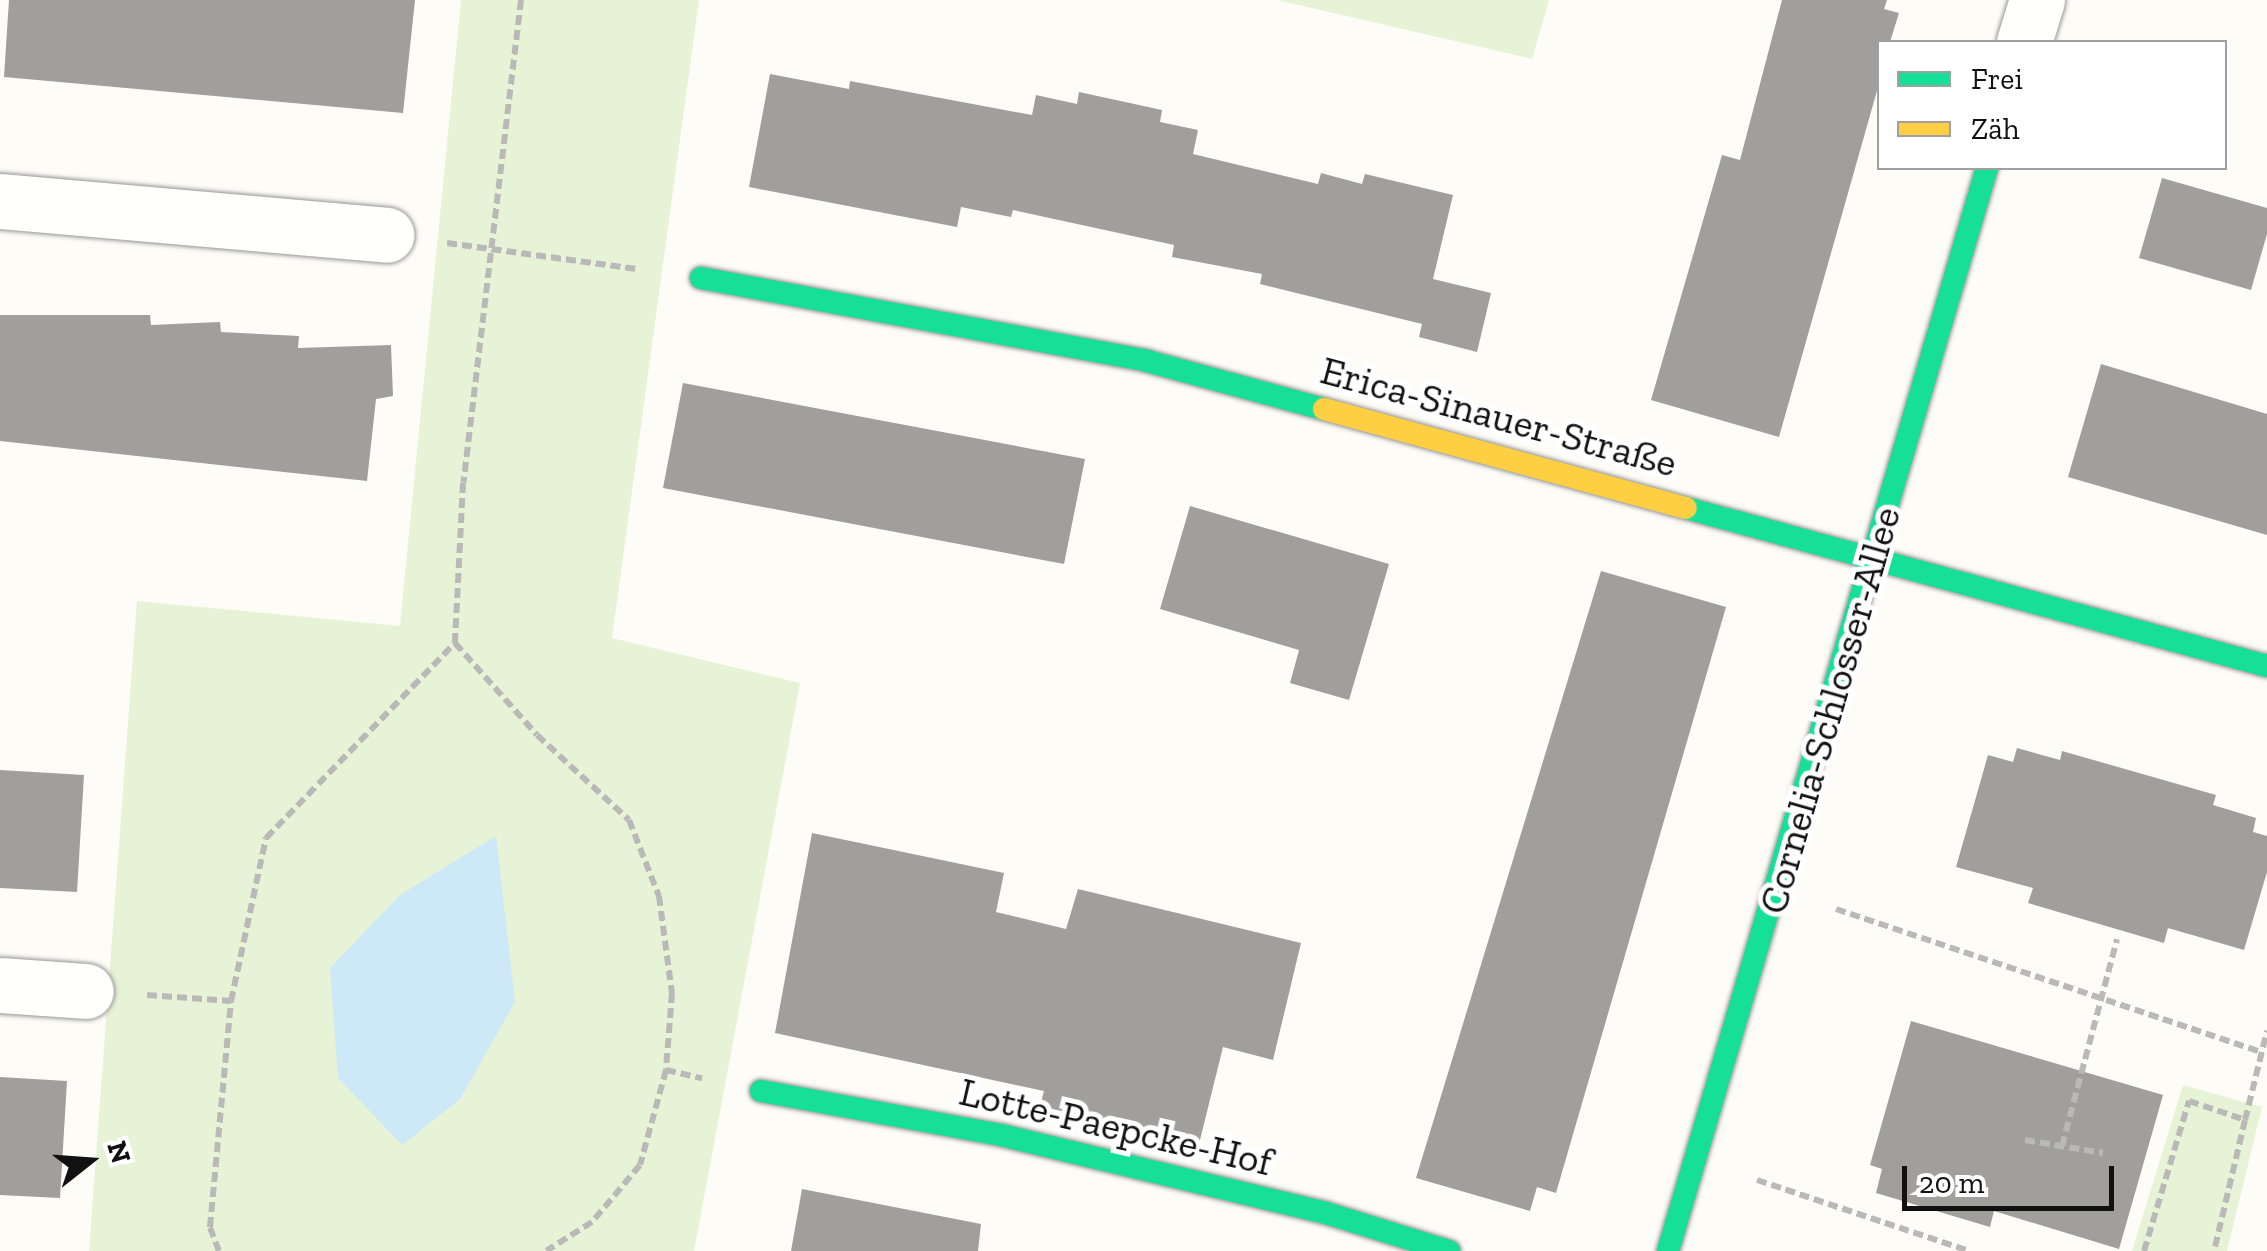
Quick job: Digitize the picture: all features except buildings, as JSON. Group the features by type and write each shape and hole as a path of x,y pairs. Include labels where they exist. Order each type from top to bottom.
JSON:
{"street":[{"path":"2025,40 2036,0"},
{"name":"Cornelia-Schlosser-Allee","path":"1668,1251 1986,170"},
{"path":"0,201 386,235"},
{"name":"Erica-Sinauer-Straße","path":"701,278 1147,361 2267,666"},
{"path":"0,985 86,991"},
{"name":"Lotte-Paepcke-Hof","path":"762,1091 1001,1134 1326,1213 1449,1251"}],"path":[{"path":"218,1251 210,1227 231,1001 266,838 454,643 464,482 521,0"},
{"path":"386,235 701,278"},
{"path":"454,643 537,735 629,820 659,896 672,993 666,1070 640,1165 592,1222 546,1251"},
{"path":"1777,888 2261,1052"},
{"path":"2062,1146 2117,940"},
{"path":"86,991 231,1001"},
{"path":"2214,1251 2267,1031"},
{"path":"2144,1251 2188,1101 2245,1120"},
{"path":"2025,1140 2102,1154"},
{"path":"1695,1159 1969,1251"}],"green space":[{"path":"461,0 699,0 612,638 800,683 694,1251 89,1251 137,601 400,626"},
{"path":"1277,0 1549,0 1532,59"},
{"path":"2183,1085 2262,1107 2227,1251 2132,1251"}],"water":[{"path":"496,836 515,1002 460,1099 402,1145 338,1078 330,968 400,895"}],"traffic: fast":[{"path":"1668,1251 1986,170"},
{"path":"701,278 1147,361 1324,409"},
{"path":"1686,508 2267,666"},
{"path":"761,1091 1001,1135 1326,1213 1449,1251"}],"traffic: slow":[{"path":"1324,409 1686,508"}]}
